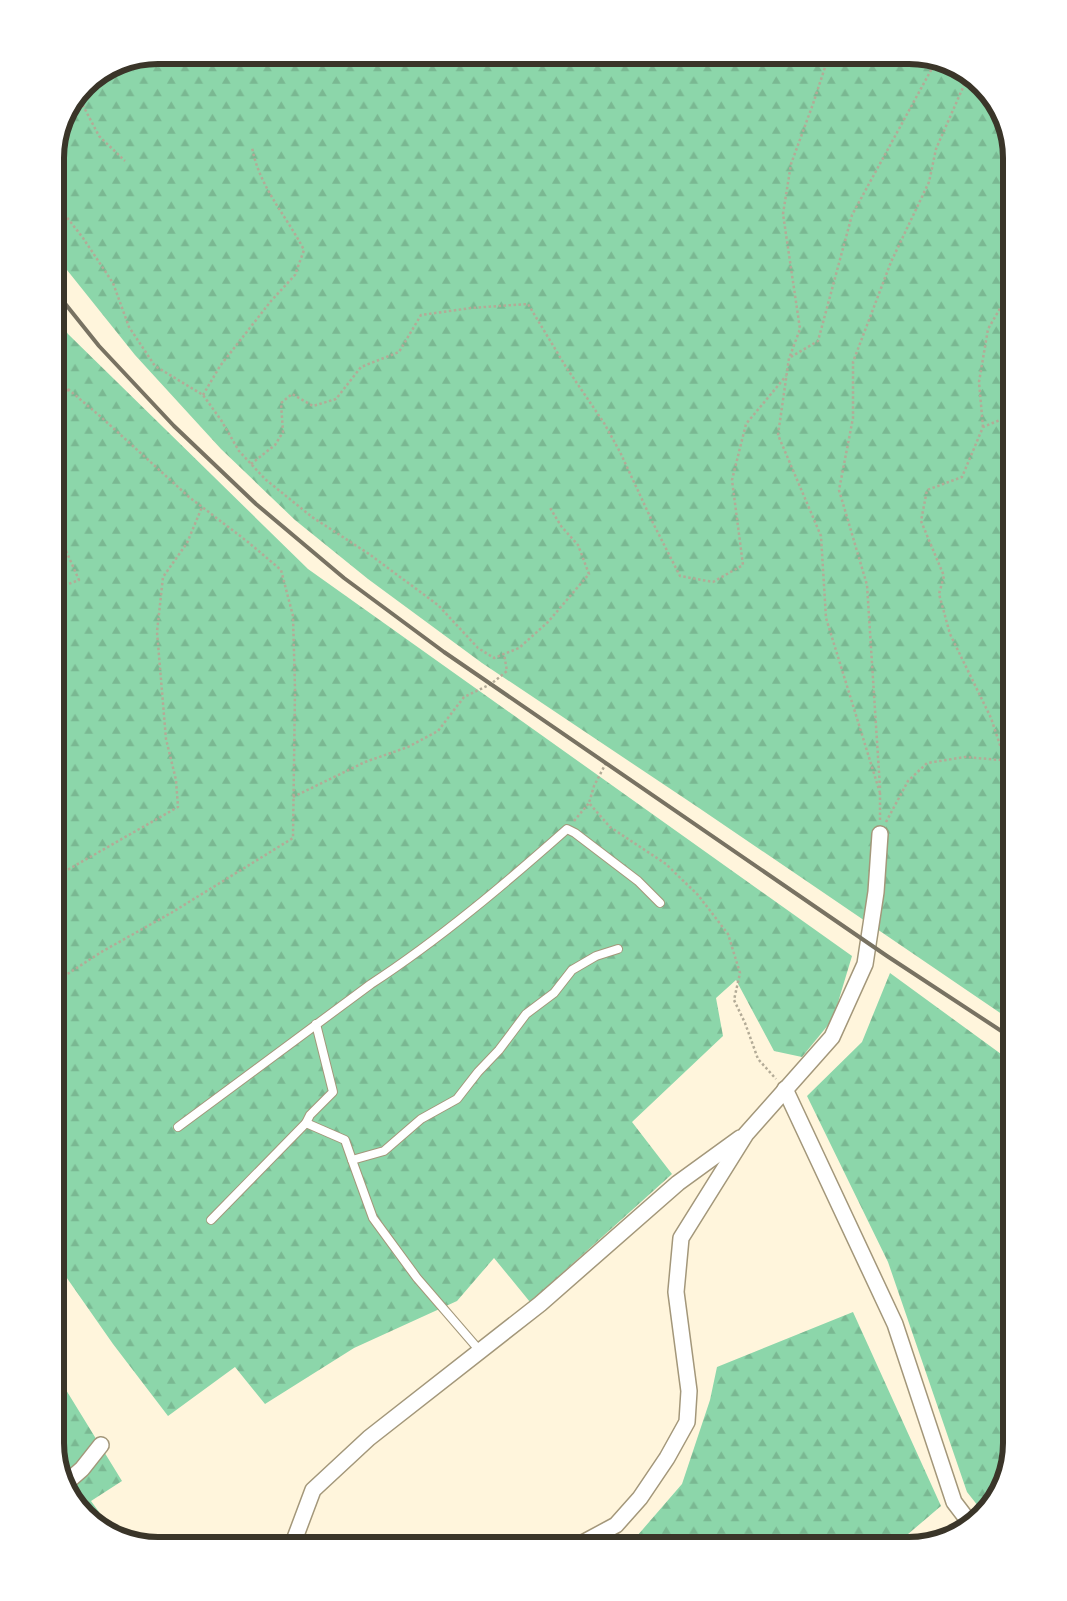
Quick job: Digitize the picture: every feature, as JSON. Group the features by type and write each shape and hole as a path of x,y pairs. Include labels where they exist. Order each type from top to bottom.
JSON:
{"street":[{"path":"593,1537 616,1524 640,1498 667,1458 687,1422 689,1391 676,1292 681,1238 746,1134 832,1036 865,964 876,892 880,834"},
{"path":"785,1090 895,1324 954,1502 966,1518"},
{"path":"296,1537 314,1490 369,1438 540,1304 678,1183 746,1134"},
{"path":"71,1479 82,1469 102,1445"}],"lane":[{"path":"178,1127 316,1024 412,956 517,874 567,829 575,833 638,882 660,903"},
{"path":"352,1160 384,1151 421,1119 457,1099 478,1072 500,1050 526,1014 554,993 572,970 596,956 618,949"},
{"path":"211,1220 306,1123 310,1115 333,1092 316,1024"},
{"path":"306,1123 345,1140 373,1218 418,1278 480,1351"}],"path":[{"path":"825,64 813,104 790,164 783,214 800,329 789,358 778,435 821,536 826,618 880,793"},
{"path":"789,358 818,341 852,215 933,67"},
{"path":"880,834 880,793 867,585 839,490 853,418 853,362 891,262 929,182 936,149 965,82"},
{"path":"82,103 99,136 125,161"},
{"path":"203,395 220,366 271,301 295,275 304,250 264,184 255,162 252,146"},
{"path":"64,214 113,283 129,327 155,366 203,395 221,420 239,451 265,479 312,517 369,554 438,605 478,648 494,658 519,648 548,622 588,574 578,545 561,526 549,506"},
{"path":"1003,303 988,329 979,382 983,427 962,477 927,490 921,521 944,576 939,594 950,634 991,718 1003,754"},
{"path":"251,464 275,445 283,432 281,403 292,394 313,406 336,400 361,368 399,352 421,315 471,308 528,304 566,367 604,423 680,576 713,582 742,565 732,480 746,424 786,376"},
{"path":"64,386 189,497 281,570 293,616 295,689 293,838 64,976"},
{"path":"64,395 68,389"},
{"path":"983,427 1003,419"},
{"path":"64,872 178,807 176,780 166,739 157,632 163,577 187,543 202,507"},
{"path":"64,547 78,580 64,585"},
{"path":"293,797 365,762 408,747 438,731 464,697 491,684 507,671 504,654"},
{"path":"880,834 908,781 926,763 965,757 1003,760"},
{"path":"567,829 589,803 594,786 606,763"},
{"path":"589,803 610,827 666,864 698,895 728,934 740,973 734,1000 745,1023 758,1059 785,1090"}],"green space":[{"path":"152,64 915,64 945,71 966,83 976,91 991,111 1000,133 1003,158 1003,1015 482,663 368,579 295,520 221,449 135,355 64,266 64,152 67,133 73,116 91,91 111,76 133,67"},
{"path":"64,328 308,569 852,956 833,1019 802,1057 774,1051 736,980 716,998 723,1036 632,1122 672,1174 530,1302 494,1258 457,1301 354,1348 265,1404 235,1367 168,1416 113,1344 64,1274"},
{"path":"890,973 1003,1055 1003,1443 1000,1468 996,1479 991,1490 979,1507 967,1492 888,1262 807,1096 862,1042"},
{"path":"853,1312 941,1506 905,1537 635,1537 682,1484 710,1400 717,1367"},
{"path":"64,1387 122,1481 91,1501 105,1520 91,1510 83,1500 76,1490 67,1468 64,1443"}],"railway":[{"path":"64,302 99,346 174,426 256,504 344,578 444,652 887,956 1003,1032"}]}
